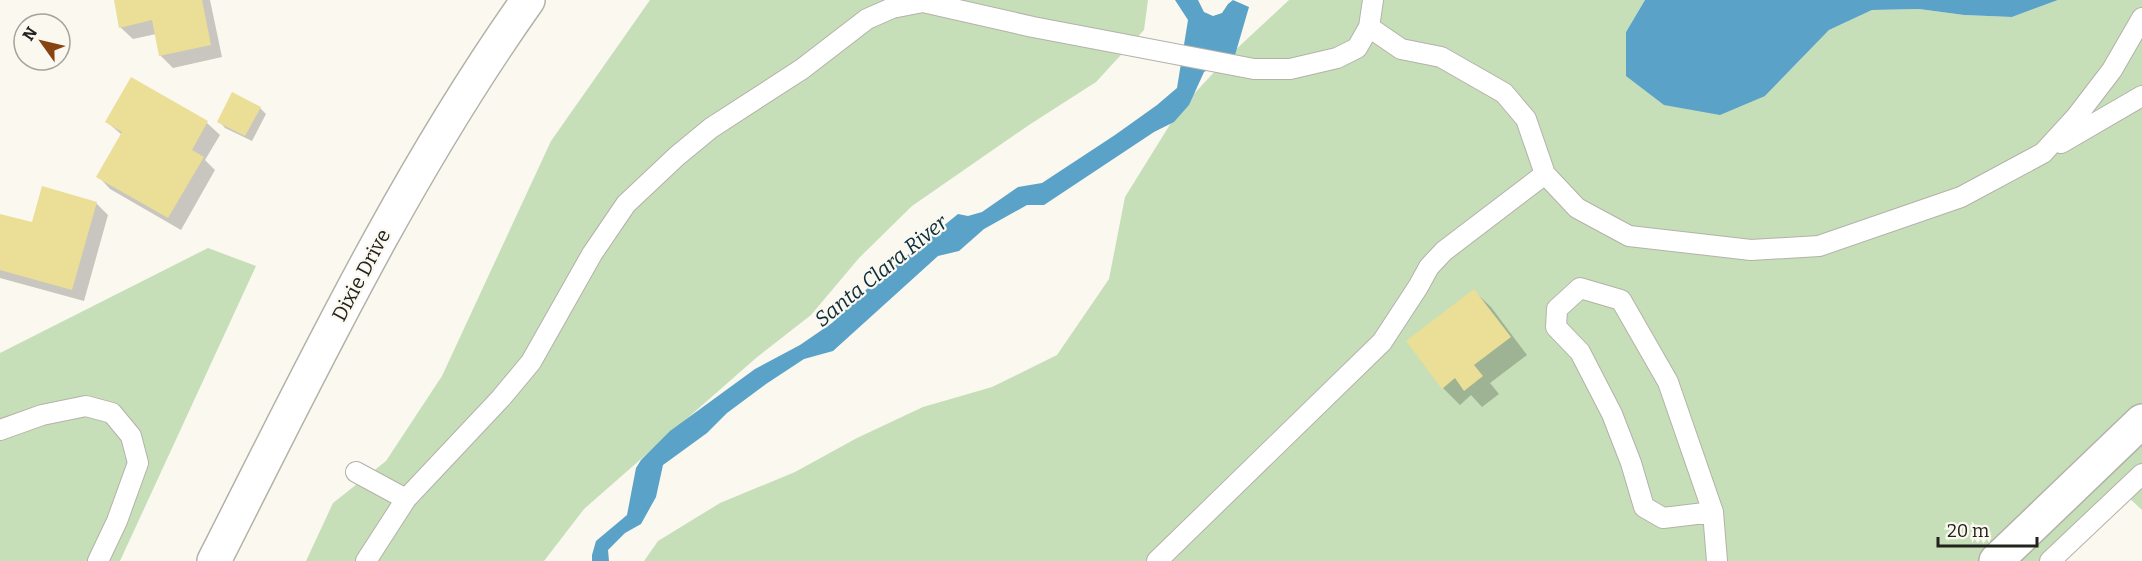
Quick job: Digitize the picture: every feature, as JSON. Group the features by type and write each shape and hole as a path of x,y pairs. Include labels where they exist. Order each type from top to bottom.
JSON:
{"main road":[{"name":"Dixie Drive","path":"214,561 320,351 384,231 462,101 528,0"},
{"path":"1996,561 2142,421"}],"lane":[{"path":"366,561 406,499 501,398 531,362 592,254 626,204 711,128 802,69 867,19 892,8 923,2 1083,37 1254,69 1290,69 1337,58 1357,48 1369,27 1373,0"},
{"path":"2043,153 2076,117 2112,70 2142,18"},
{"path":"1369,27 1401,48 1441,57 1504,93 1526,118 1545,174 1577,208 1629,236 1751,250 1819,246 1961,197 2142,96"},
{"path":"1157,561 1382,342 1429,267 1444,251 1545,174"},
{"path":"1713,512 1663,518 1644,507 1631,463 1612,414 1580,352 1556,327 1557,309 1580,288 1622,300 1668,382 1713,512 1717,561"},
{"path":"0,430 42,415 86,406 112,413 131,436 138,463 117,521 98,561"},
{"path":"356,472 406,499"},
{"path":"2050,561 2142,474"}],"green space":[{"path":"650,0 1148,0 1144,30 1096,82 912,206 859,258 811,315 756,358 584,509 544,561 306,561 333,503 386,461 442,376 551,141"},
{"path":"1289,0 1645,0 1626,32 1765,96 1829,30 1872,10 1919,9 1964,15 2012,17 2058,0 2142,0 2142,510 2128,497 2060,561 644,561 658,541 720,503 795,472 857,438 923,407 992,387 1057,355 1109,279 1125,197 1179,110 1230,55"},
{"path":"208,248 256,266 120,561 0,561 0,353"}],"water":[{"path":"1175,0 1198,0 1204,12 1213,16 1222,13 1233,0 1249,7 1235,55 1204,72 1189,105 1174,122 1154,132 1044,205 1027,205 984,229 959,251 938,256 833,351 804,359 727,413 707,433 663,465 656,497 641,524 625,533 608,550 609,561 592,561 596,541 627,515 636,468 670,431 755,369 800,345 832,323 871,285 958,214 968,216 982,212 1018,187 1042,183 1115,135 1177,88 1188,20"},
{"path":"1645,0 2058,0 2012,17 1964,15 1919,9 1872,10 1829,30 1765,96 1720,115 1664,105 1626,76 1626,32"}],"building":[{"path":"114,0 202,0 211,45 159,56 152,20 119,28"},
{"path":"131,77 208,121 192,150 204,157 168,218 96,177 122,132 105,122"},
{"path":"232,92 261,107 245,136 217,122"},
{"path":"42,186 97,202 72,290 0,270 0,214 32,222"},
{"path":"1474,289 1511,337 1474,365 1483,376 1464,391 1455,378 1442,389 1406,341"}],"water label":[{"name":"Santa Clara River","path":"881,271"}]}
